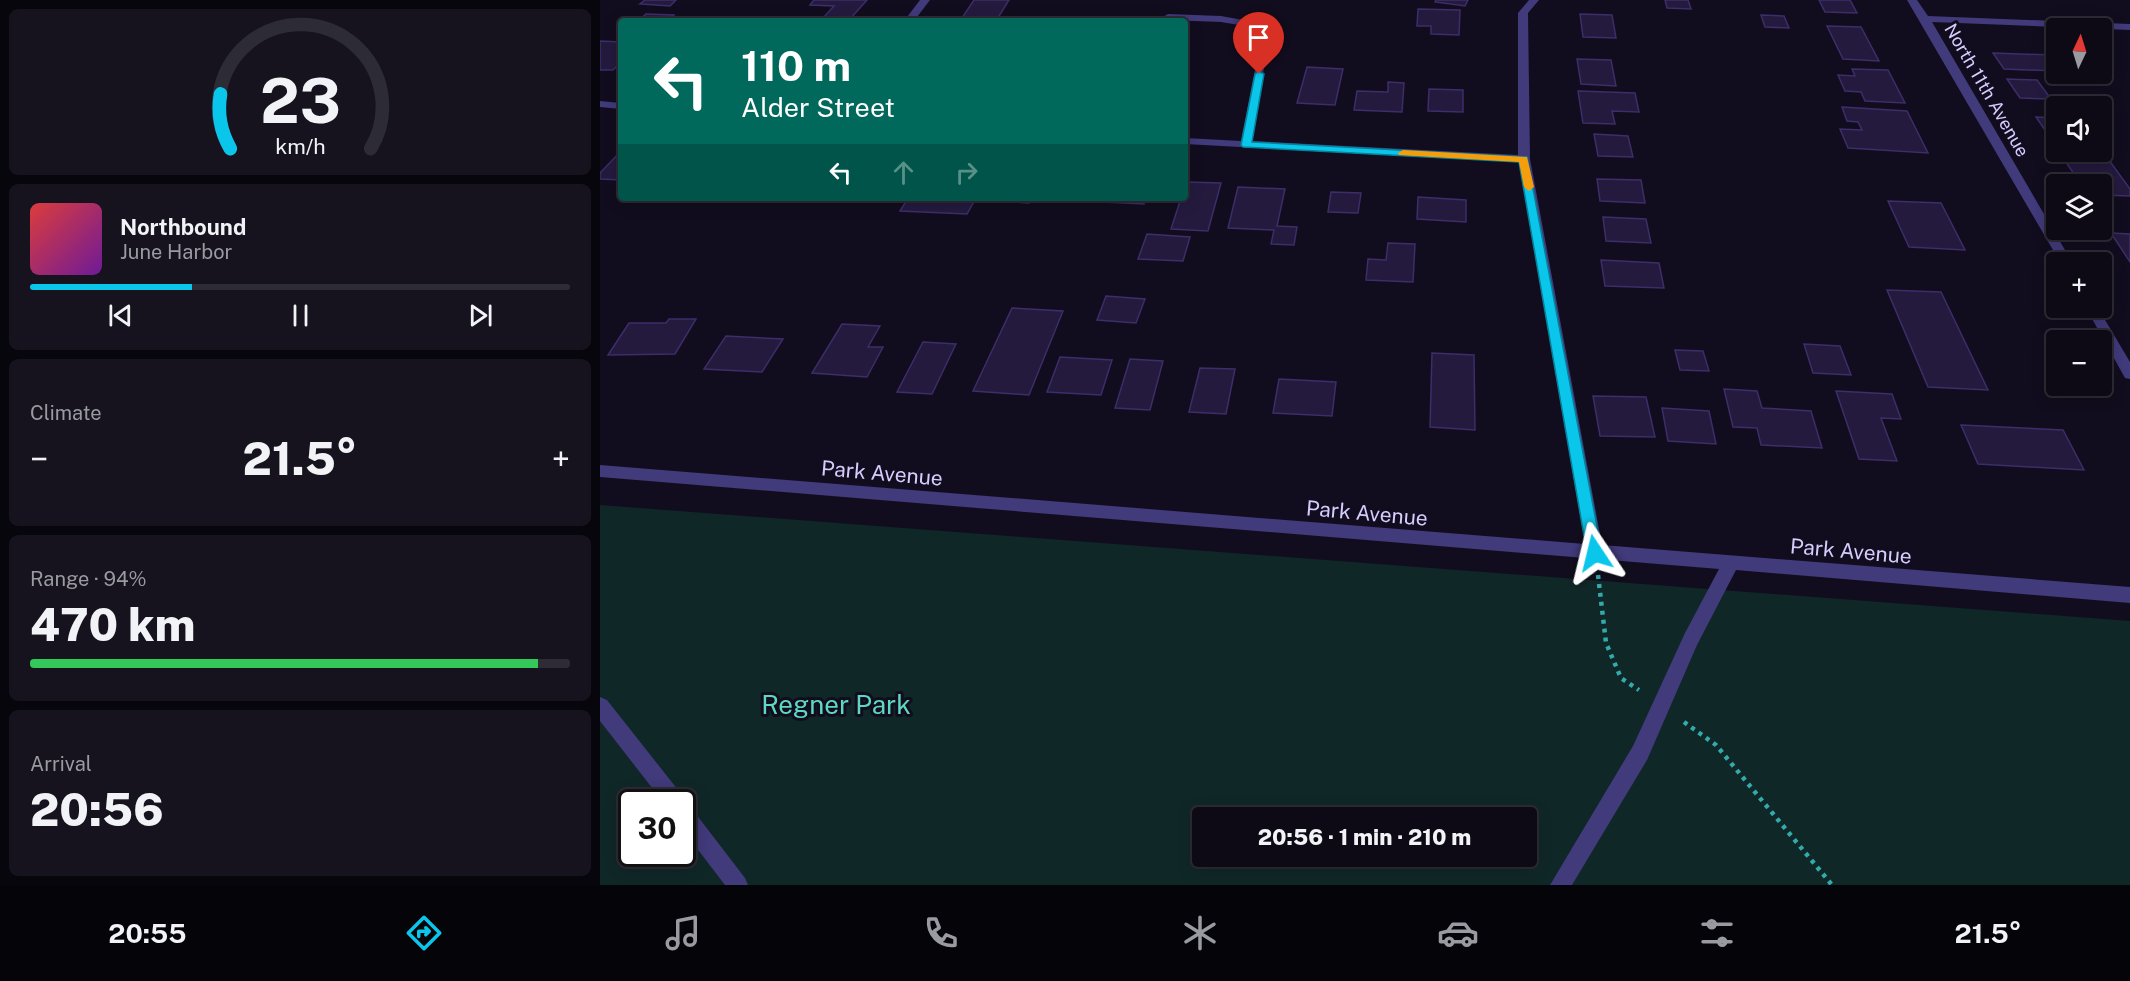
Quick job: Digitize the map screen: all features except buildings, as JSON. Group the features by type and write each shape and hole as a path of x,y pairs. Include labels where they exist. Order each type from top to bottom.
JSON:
{"street":[{"path":"911,18 925,0"},
{"path":"1534,0 1523,14 1524,159 1595,553"},
{"name":"North 11th Avenue","path":"1912,0 2060,252"},
{"path":"1168,17 1221,19 1268,27 1246,145"},
{"path":"1925,19 2130,27"},
{"path":"600,104 618,106"},
{"path":"1188,141 1524,159"},
{"path":"2098,318 2130,374"},
{"name":"Park Avenue","path":"600,471 2130,595"},
{"path":"1560,885 1640,753 1691,639 1731,563"},
{"path":"600,706 665,789"},
{"path":"696,830 738,885"}],"path":[{"path":"1595,553 1606,643 1621,678 1716,745 1832,885"}],"green space":[{"name":"Regner Park","path":"600,505 2130,621 2130,885 600,885"}],"slow traffic":[{"path":"1403,153 1524,159 1529,187"}],"route":[{"path":"1259,74 1246,145 1524,159 1595,553"}]}
